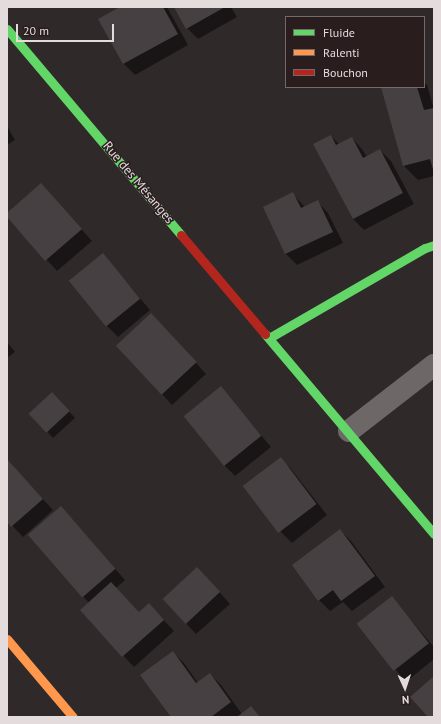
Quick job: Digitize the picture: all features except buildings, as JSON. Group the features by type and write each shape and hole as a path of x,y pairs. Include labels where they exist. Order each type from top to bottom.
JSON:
{"street":[{"name":"Rue des Mésanges","path":"7,29 349,431 434,534"},
{"path":"269,338 425,248 434,245"},
{"path":"349,431 434,365"},
{"path":"7,639 73,717"}],"traffic: fast":[{"path":"7,29 181,235"},
{"path":"269,338 425,248 434,245"},
{"path":"265,334 434,534"}],"traffic: slow":[{"path":"7,639 73,717"}],"traffic: jam":[{"path":"181,235 265,334"}]}
